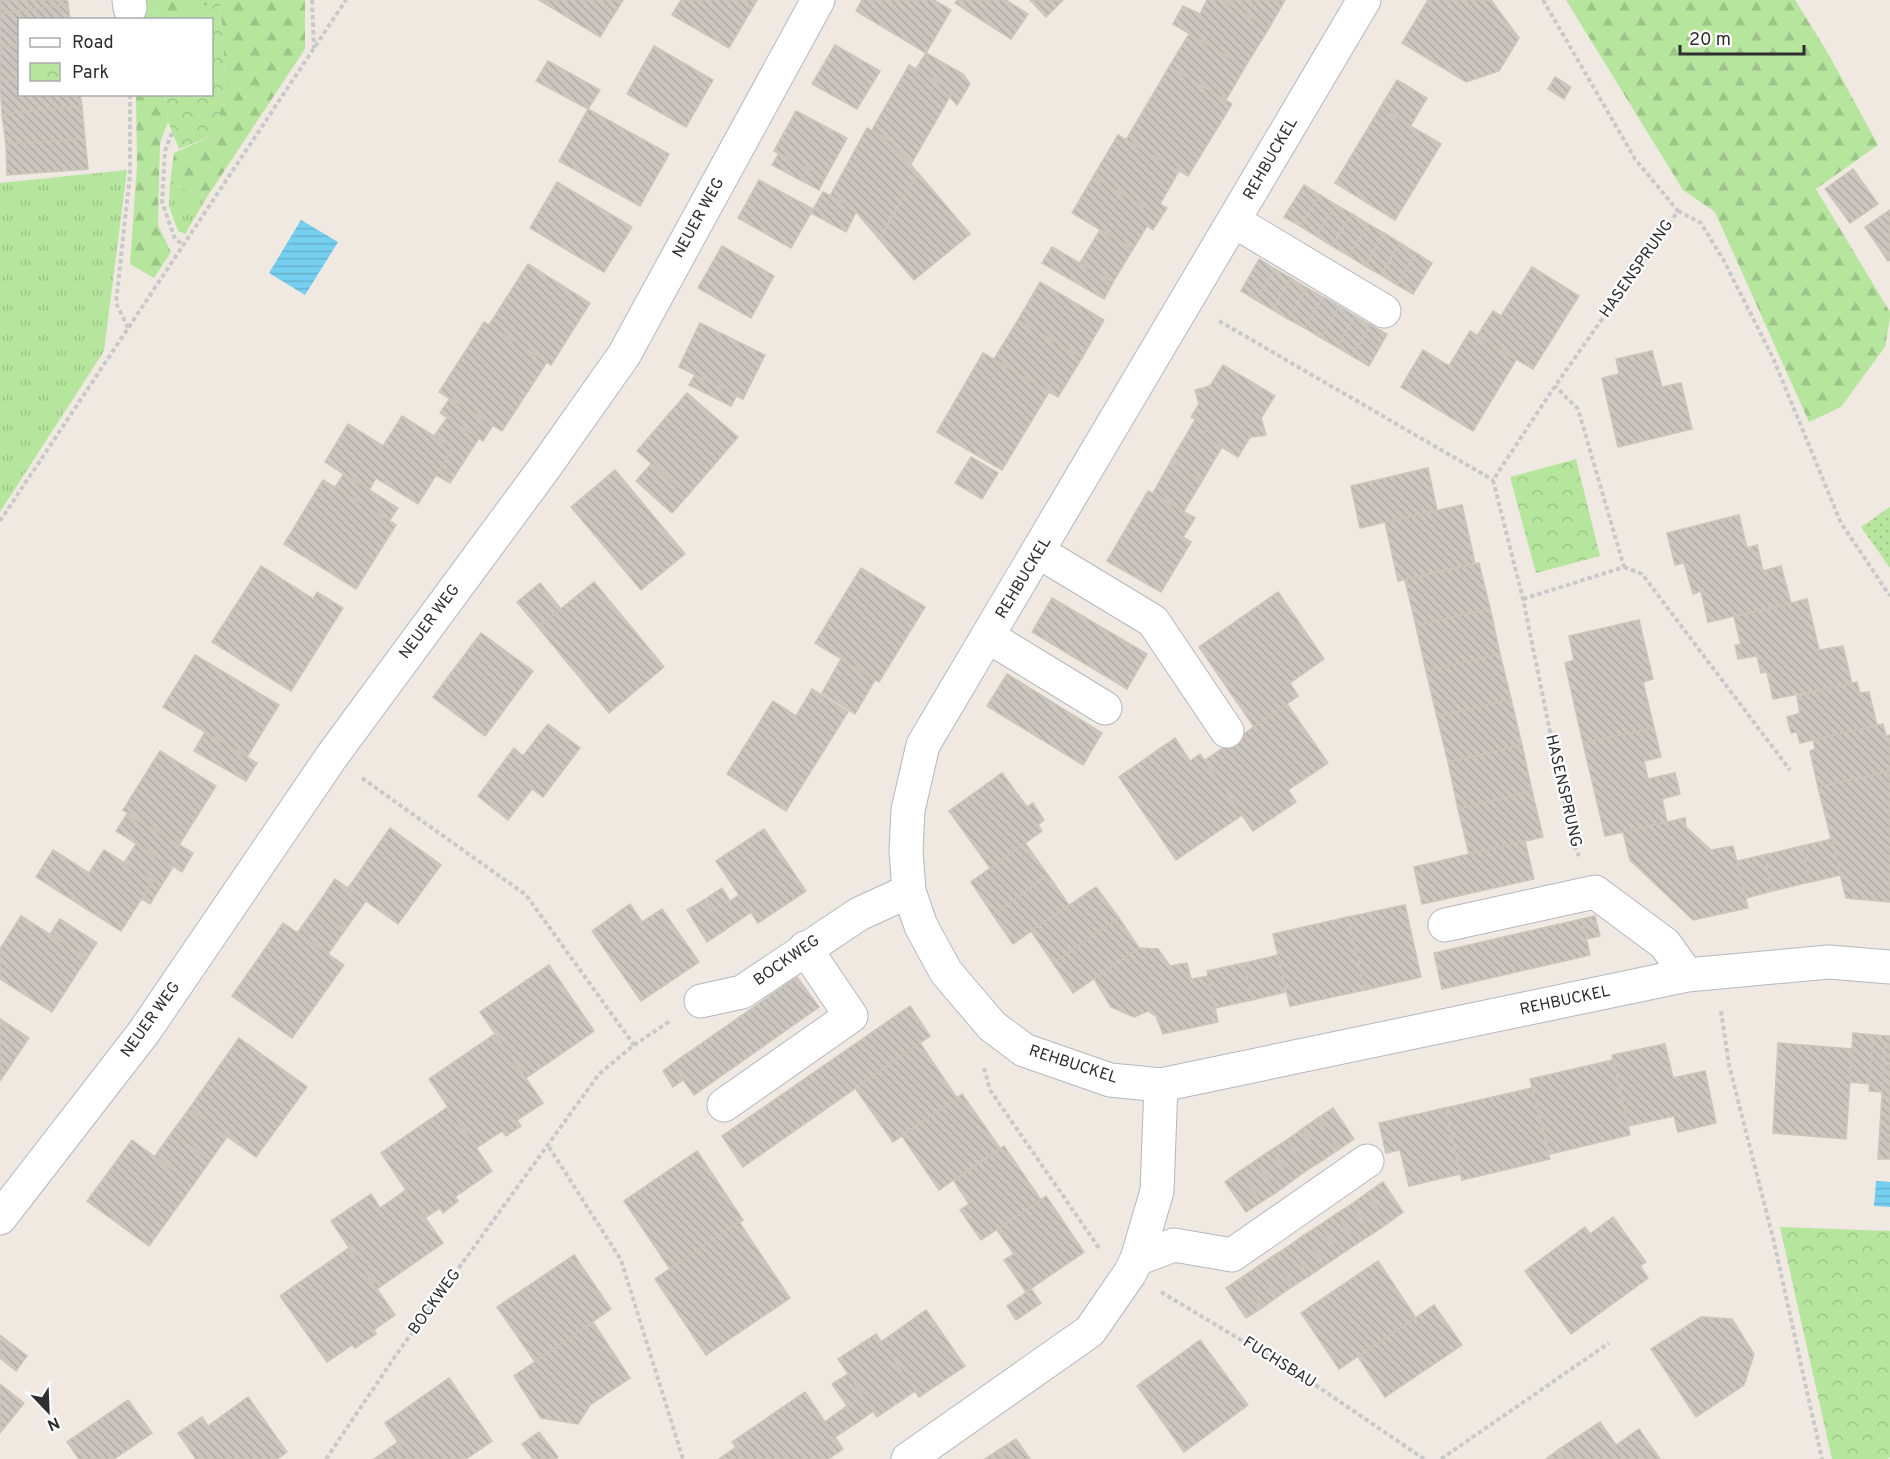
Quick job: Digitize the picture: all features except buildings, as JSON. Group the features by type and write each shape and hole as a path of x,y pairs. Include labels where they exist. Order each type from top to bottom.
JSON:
{"street":[{"name":"NEUER WEG","path":"0,1218 144,1032 332,756 546,467 624,355 818,0"},
{"name":"REHBUCKEL","path":"1364,0 924,745 908,810 906,851 909,891 921,926 946,972 992,1026 1024,1050 1110,1080 1161,1085 1701,973 1829,962 1890,967"},
{"path":"1234,221 1384,311"},
{"path":"1039,552 1153,621 1227,731"},
{"path":"989,637 1105,708"},
{"name":"BOCKWEG","path":"701,1001 742,992 858,914 909,891"},
{"path":"1445,926 1595,892 1701,973"},
{"path":"723,1105 851,1016 805,948"},
{"path":"909,1459 1090,1330 1134,1266 1157,1191 1161,1085"},
{"path":"1134,1266 1174,1245 1232,1255 1367,1161"}],"path":[{"path":"312,0 314,48"},
{"path":"0,521 345,0"},
{"name":"HASENSPRUNG","path":"1543,0 1635,159 1678,211 1555,386 1493,480 1523,599 1573,844 1595,892"},
{"path":"129,329 116,303 130,174 130,96"},
{"path":"172,133 165,151 162,202 175,239 184,245"},
{"path":"1678,211 1701,223 1724,261 1773,358 1842,523 1890,596"},
{"path":"1187,303 1493,480"},
{"path":"1555,386 1578,409 1624,567"},
{"path":"1523,599 1624,567 1642,574 1790,770"},
{"path":"379,791 526,895 634,1045"},
{"path":"1701,973 1729,1065 1773,1238 1822,1459"},
{"name":"BOCKWEG","path":"326,1459 396,1354 549,1147 599,1074 634,1045 701,1001"},
{"name":"FUCHSBAU","path":"992,1026 984,1069 990,1090 1098,1248 1134,1266 1424,1459"},
{"path":"549,1147 621,1260 683,1459"},
{"path":"1441,1459 1609,1343"}],"green space":[{"path":"148,0 305,0 305,49 207,197 170,183 174,153 214,135 226,89 220,2 156,16 156,18 135,18 135,2"},
{"path":"1566,0 1795,0 1829,55 1878,145 1816,189 1890,312 1885,347 1841,407 1809,422 1715,212 1683,190"},
{"path":"220,2 226,89 214,135 179,149 168,122 165,96 213,96 213,18 156,18 155,16"},
{"path":"136,96 165,96 168,122 160,143 158,225 171,252 154,278 130,264 137,166"},
{"path":"127,170 104,351 0,512 0,183"},
{"path":"170,183 207,197 185,234 178,231 169,206"},
{"path":"1576,459 1600,556 1536,573 1510,477"},
{"path":"1890,507 1890,568 1861,527"},
{"path":"1780,1227 1890,1231 1890,1457 1887,1459 1832,1459"}],"water":[{"path":"301,220 338,242 305,295 269,273"},
{"path":"1876,1181 1890,1182 1890,1207 1874,1206"}]}
